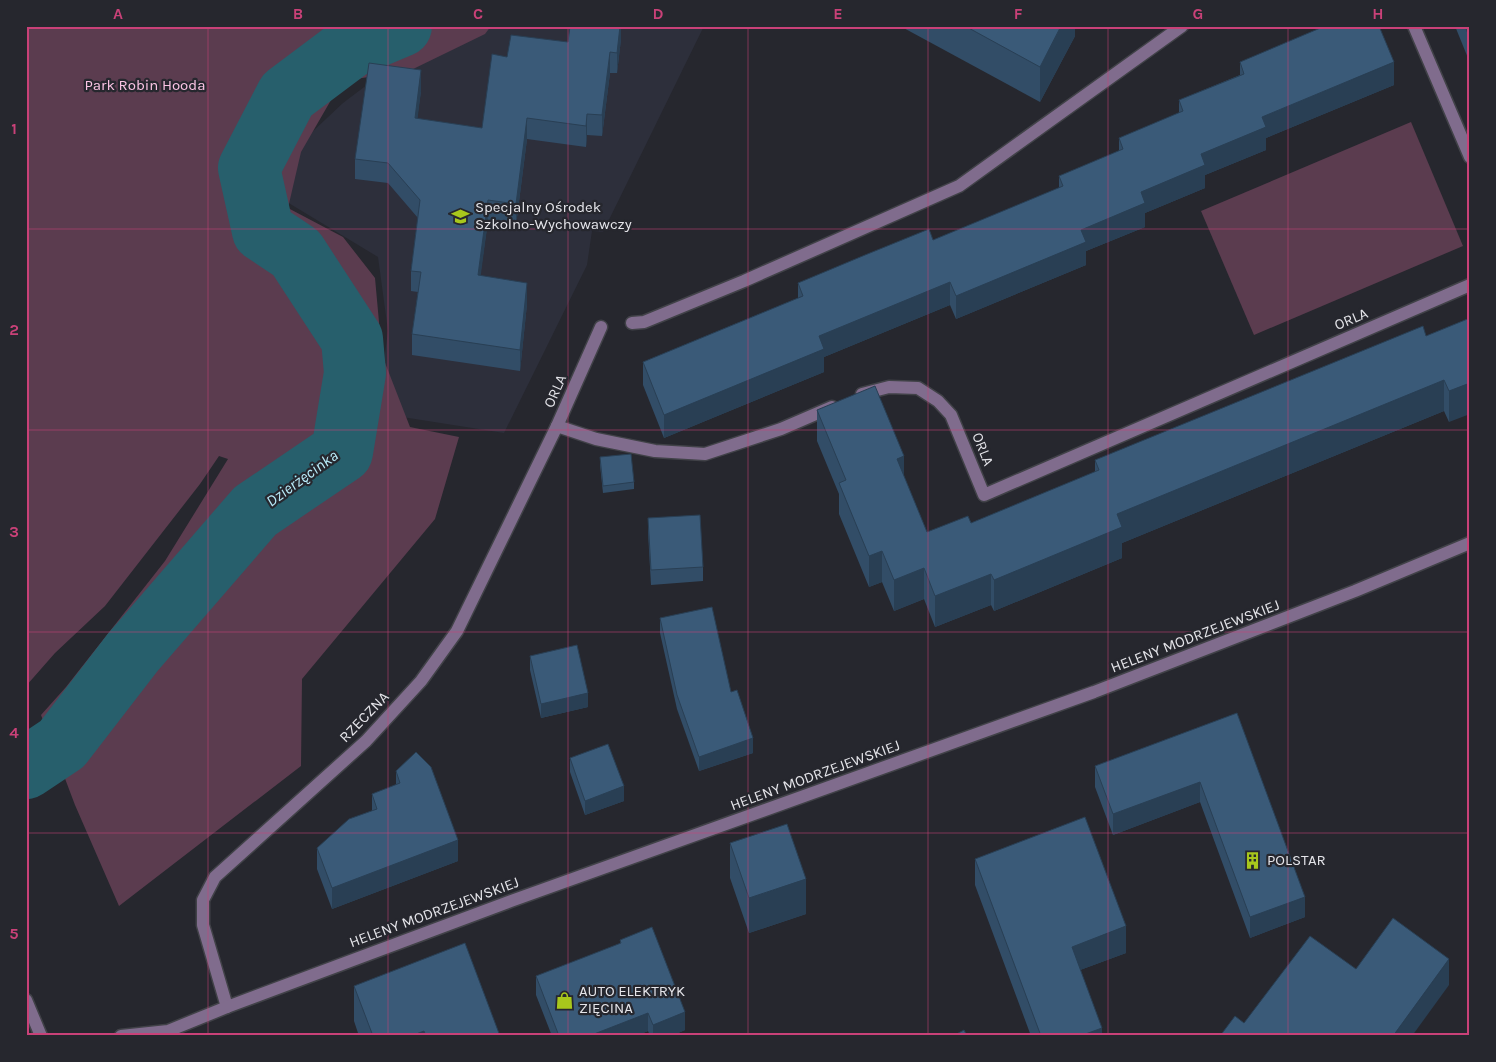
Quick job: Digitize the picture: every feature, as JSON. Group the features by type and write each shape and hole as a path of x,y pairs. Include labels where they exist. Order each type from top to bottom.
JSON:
{"street":[{"path":"632,323 644,322 744,282 959,186 1182,26"},
{"path":"1414,26 1470,157"},
{"name":"ORLA","path":"601,327 557,426 606,441 654,451 705,454 781,429 846,401 889,387 918,388 938,401 951,415 984,496 1470,285"},
{"name":"RZECZNA","path":"226,1007 203,925 203,900 215,877 366,741 421,681 457,631 557,426"},
{"name":"HELENY MODRZEJEWSKIEJ","path":"121,1036 166,1034 226,1007 560,883 1094,692 1355,591 1470,543"},
{"path":"26,1000 43,1036"}],"shaded area":[{"name":"Specjalny Ośrodek Szkolno-Wychowawczy","path":"489,26 704,26 603,232 592,231 587,265 504,433 377,413 388,331 378,257 287,202 293,150 343,103 380,75"}],"green space":[{"name":"Park Robin Hooda","path":"26,26 491,26 485,34 409,71 342,81 301,152 288,208 343,237 375,278 382,355 410,427 459,437 435,519 302,679 301,766 119,906 75,805 41,715 66,687 165,561 228,459 219,456 200,484 105,606 55,653 26,686"},
{"path":"1411,122 1463,246 1254,335 1201,211"}],"building":[{"path":"570,26 620,26 617,53 610,52 602,115 587,114 586,126 527,118 516,204 488,200 478,275 527,283 520,350 412,334 421,272 411,271 420,200 388,163 355,159 369,63 421,70 415,118 482,128 492,54 507,57 511,35 568,42"},
{"path":"965,26 1061,26 1040,67"},
{"path":"1325,26 1379,26 1394,62 1262,117 1266,127 1201,154 1205,165 1141,192 1145,203 1081,230 1086,242 956,296 950,282 819,336 824,349 664,415 643,362 803,296 798,283 929,229 933,240 1063,186 1059,176 1123,149 1119,138 1183,111 1179,100 1244,74 1240,62"},
{"path":"1465,26 1470,26 1470,39"},
{"path":"1470,318 1470,383 1449,391 1444,380 1117,514 1122,527 994,580 991,574 935,596 924,568 894,580 882,551 869,556 839,483 846,480 817,410 875,386 904,456 897,459 927,532 968,516 971,523 1099,470 1095,460 1423,326 1426,336"},
{"path":"631,454 634,482 603,486 600,457"},
{"path":"700,515 703,567 651,570 648,518"},
{"path":"712,607 731,692 737,690 753,738 699,757 677,695 660,618"},
{"path":"577,645 588,693 541,704 530,656"},
{"path":"1237,713 1305,897 1250,917 1200,782 1113,814 1095,766"},
{"path":"608,744 624,786 585,801 570,758"},
{"path":"416,752 431,767 458,840 332,888 317,848 349,819 377,809 372,794 400,783 396,771"},
{"path":"1085,817 1126,926 1072,947 1102,1028 1080,1036 1041,1036 975,859"},
{"path":"787,824 806,879 749,898 730,843"},
{"path":"1393,918 1449,959 1393,1036 1220,1036 1235,1016 1244,1023 1310,936 1356,969"},
{"path":"652,927 685,1012 653,1025 648,1013 589,1036 559,1036 536,976 621,943 620,940"},
{"path":"465,943 500,1036 426,1036 424,1031 411,1036 373,1036 354,986"},
{"path":"964,1030 967,1036 953,1036"}],"waterway":[{"name":"Dzierżęcinka","path":"26,768 62,744 133,652 255,511 342,452 355,373 352,339 296,253 263,231 249,168 287,95 351,47 401,26"}],"place":[{"name":"Specjalny Ośrodek Szkolno-Wychowawczy","path":"461,216"},
{"name":"POLSTAR","path":"1253,860"},
{"name":"AUTO ELEKTRYK ZIĘCINA","path":"565,1000"}]}
